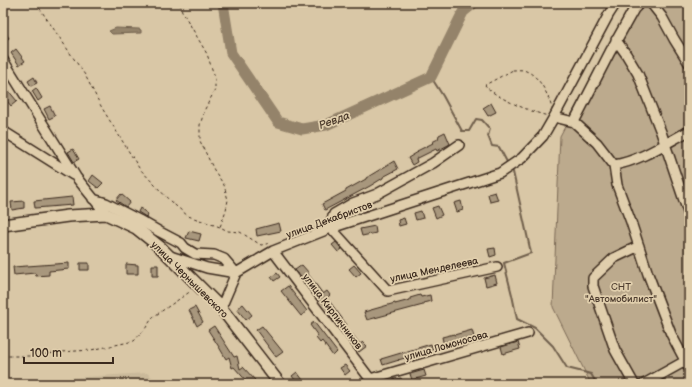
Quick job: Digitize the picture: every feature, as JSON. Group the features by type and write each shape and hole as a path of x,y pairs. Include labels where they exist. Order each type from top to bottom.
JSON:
{"main road":[{"name":"улица Чернышевского","path":"3,225 68,216 106,214 136,228 160,247 221,308 280,384"}],"street":[{"name":"улица Декабристов","path":"236,273 276,250 331,228 500,173 522,158 543,136 616,3"},
{"path":"574,122 616,40 634,10 640,3"},
{"path":"651,3 662,17 689,63"},
{"path":"616,40 638,74 665,143 689,215"},
{"path":"3,60 76,177 106,214"},
{"path":"554,117 574,122 597,143 614,165 617,185 648,274 671,334 688,363 644,384"},
{"path":"3,131 76,177"},
{"path":"614,165 623,163 655,150 665,143 689,131"},
{"path":"331,228 330,224 334,214 353,203 377,194 433,163 459,145"},
{"path":"93,199 106,203 139,220 181,243 185,248 195,254 214,255 224,259 236,273"},
{"name":"улица Менделеева","path":"331,228 388,291 497,267"},
{"path":"634,384 615,350 593,286 593,278 614,258 639,246"},
{"name":"улица Кирпичников","path":"276,250 372,381"},
{"path":"169,256 207,268 236,273"},
{"path":"221,308 236,273"},
{"name":"улица Ломоносова","path":"372,381 528,333"}],"path":[{"path":"36,3 85,75 102,108 139,168 170,201 188,216 228,231 240,232 261,245 273,243 276,250"},
{"path":"180,3 182,12 206,54 215,78 215,90 205,109 200,125 200,141 214,170 224,185 228,200 220,227"},
{"path":"513,70 525,70 535,76 544,89 551,105 554,117 529,110 506,100 488,90 485,85 513,70"},
{"path":"3,358 6,356 34,356 91,350 134,341 153,317 198,285"}],"shaded area":[{"path":"116,28 139,29 141,30 141,33 112,34 109,31"},
{"path":"147,373 160,384 47,384 52,379"}],"green space":[{"name":"СНТ \"Автомобилист\"","path":"631,3 689,3 689,384 591,384 553,307 560,136"}],"building":[{"path":"3,29 9,38 3,42"},
{"path":"16,49 25,61 19,65 11,53"},
{"path":"34,77 37,83 31,86 28,81"},
{"path":"36,88 42,98 38,101 32,91"},
{"path":"7,89 17,101 11,106 3,96 3,92"},
{"path":"491,103 496,112 488,116 483,108"},
{"path":"50,106 55,116 49,119 44,109"},
{"path":"445,132 450,144 416,159 417,162 412,165 408,158 418,152 417,151 433,143 432,142 438,139 439,135"},
{"path":"73,149 79,159 74,162 68,152"},
{"path":"394,161 398,169 325,210 322,204"},
{"path":"93,175 103,183 98,188 89,181"},
{"path":"495,192 498,200 490,202 488,194"},
{"path":"121,194 130,202 126,207 116,200"},
{"path":"72,197 73,205 35,208 34,201"},
{"path":"24,201 24,208 12,210 11,202"},
{"path":"461,201 463,210 457,212 454,203"},
{"path":"438,206 442,215 436,218 432,208"},
{"path":"140,208 148,214 146,217 138,212"},
{"path":"421,211 423,218 416,220 414,213"},
{"path":"404,218 406,224 399,226 398,220"},
{"path":"279,223 281,231 257,236 256,229"},
{"path":"375,226 376,233 362,236 360,229"},
{"path":"189,231 201,234 199,241 186,238"},
{"path":"336,242 342,249 338,252 332,245"},
{"path":"495,248 496,255 490,257 488,249"},
{"path":"476,261 477,265 464,268 463,264"},
{"path":"69,263 69,269 49,271 49,275 36,276 35,273 14,275 13,267"},
{"path":"80,263 89,263 89,270 80,270"},
{"path":"126,264 138,265 138,274 126,274"},
{"path":"152,265 158,265 158,276 152,276"},
{"path":"302,265 323,294 327,291 330,295 327,298 347,325 341,330 330,316 332,315 295,270"},
{"path":"354,265 361,273 356,277 349,269"},
{"path":"277,273 280,277 274,281 271,277"},
{"path":"495,275 497,283 486,286 484,278"},
{"path":"288,286 307,311 301,316 281,291"},
{"path":"420,295 421,297 430,295 431,301 423,303 423,305 367,320 364,312 410,300 410,298"},
{"path":"243,304 252,315 246,320 237,309"},
{"path":"195,307 203,322 197,326 189,310"},
{"path":"314,322 337,352 333,356 322,341 320,343 316,338 318,336 310,325"},
{"path":"214,326 234,357 237,356 240,369 243,367 255,380 251,384 249,384 234,367 232,368 229,357 226,359 208,330"},
{"path":"262,326 283,352 276,357 256,330"},
{"path":"472,330 474,337 444,346 442,337"},
{"path":"352,334 360,344 363,342 367,346 359,352 348,337"},
{"path":"518,342 520,349 503,354 501,347"},
{"path":"431,344 433,350 383,365 381,359"},
{"path":"345,365 350,371 345,375 340,368"},
{"path":"424,370 426,376 412,380 410,374"},
{"path":"297,372 306,384 298,384 292,376"},
{"path":"401,378 403,384 385,384 385,382"}],"waterway":[{"name":"Ревда","path":"223,3 231,53 278,122 302,129 326,125 431,77 463,12 474,3"},
{"path":"431,77 462,131 469,131 476,119 482,120 490,129 488,136 492,146 499,147 507,162"},
{"path":"513,172 531,253 504,263 517,319 535,328 553,346 567,368 591,374 597,384"}]}
